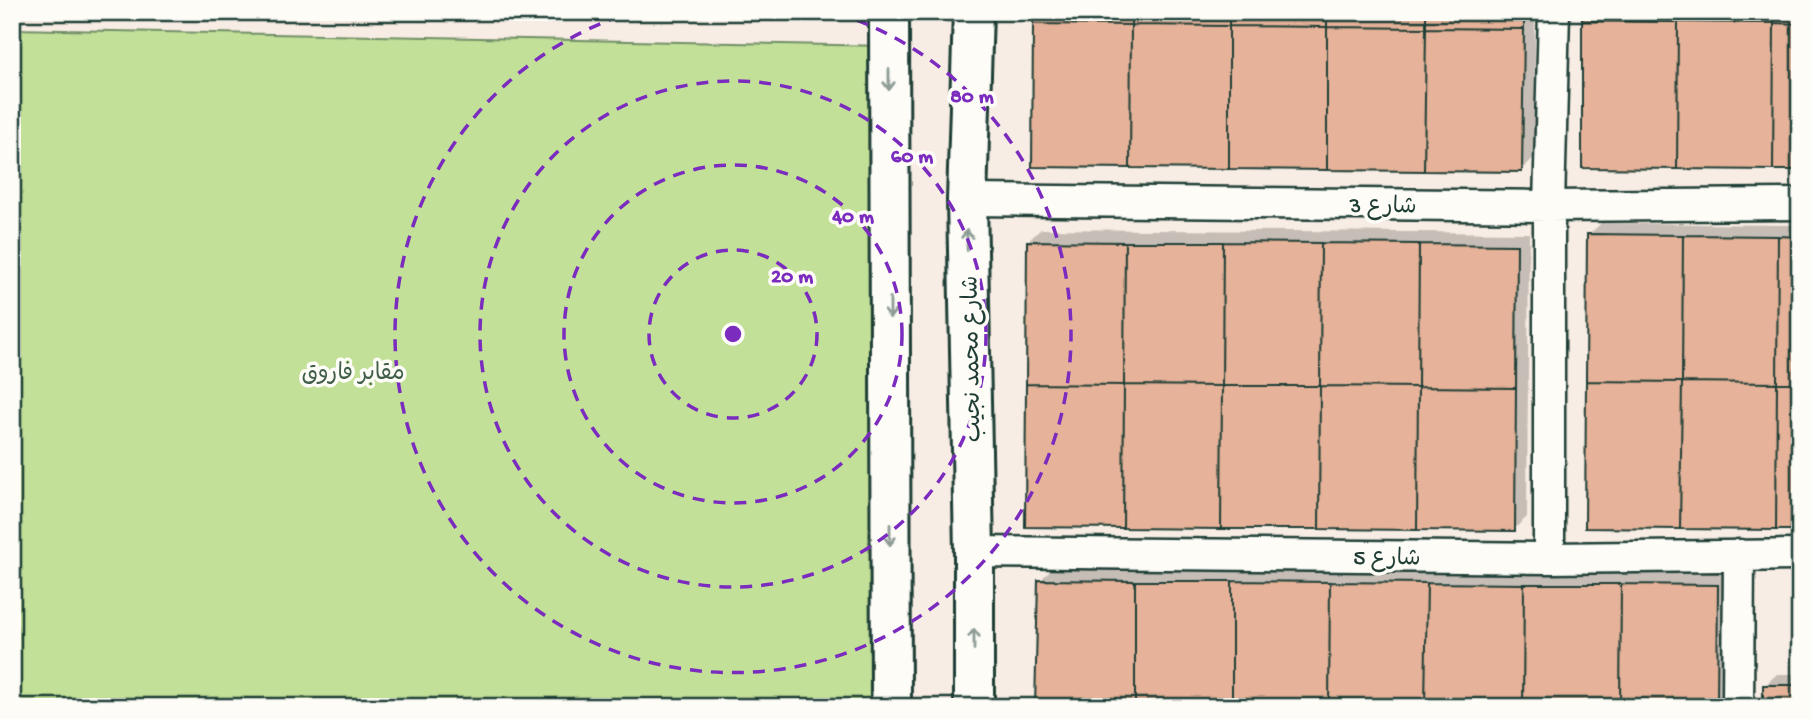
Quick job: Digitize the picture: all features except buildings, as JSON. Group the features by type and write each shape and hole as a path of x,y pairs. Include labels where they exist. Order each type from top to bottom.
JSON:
{"main road":[{"path":"889,12 891,707"},
{"name":"شارع محمد نجيب","path":"973,12 967,200 974,552 974,707"}],"street":[{"path":"1549,558 1549,206 1554,12"},
{"name":"شارع 3","path":"967,200 1549,206 1800,204"},
{"name":"شارع 5","path":"974,552 1549,558 1800,555"},
{"path":"1738,555 1738,707"}],"green space":[{"name":"مقابر فاروق","path":"12,29 887,46 894,707 12,707"}]}
